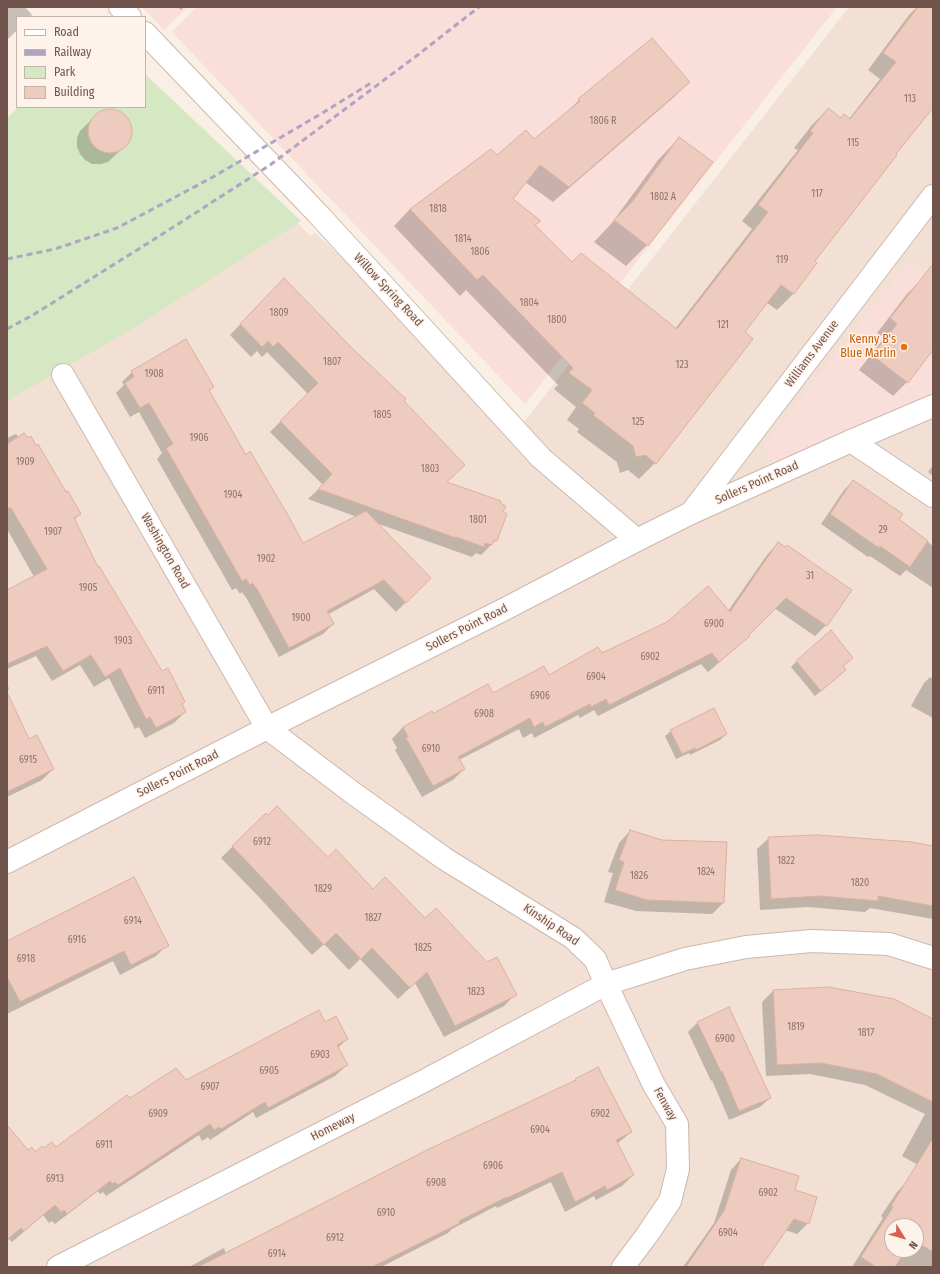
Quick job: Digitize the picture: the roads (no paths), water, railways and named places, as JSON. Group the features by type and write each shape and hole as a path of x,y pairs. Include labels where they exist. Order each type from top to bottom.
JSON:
{"street":[{"path":"120,7 129,16"},
{"name":"Willow Spring Road","path":"146,34 318,214 541,458 637,540"},
{"name":"Williams Avenue","path":"691,513 933,196"},
{"name":"Washington Road","path":"63,375 267,728"},
{"name":"Sollers Point Road","path":"7,862 691,513 851,440 933,406"},
{"path":"851,440 933,496"},
{"name":"Kinship Road","path":"267,728 353,793 445,859 573,938 595,959 606,984"},
{"path":"606,984 685,959 746,947 812,940 889,944 933,958"},
{"name":"Homeway","path":"58,1267 424,1080 606,984"},
{"name":"Fenway","path":"606,984 654,1085 677,1124 678,1169 670,1201 623,1267"}],"railway":[{"path":"7,329 33,315 270,165 419,54 479,7"},
{"path":"7,259 55,249 117,228 213,177 371,83"}],"place":[{"name":"Kenny B's Blue Marlin","path":"904,347"}]}
